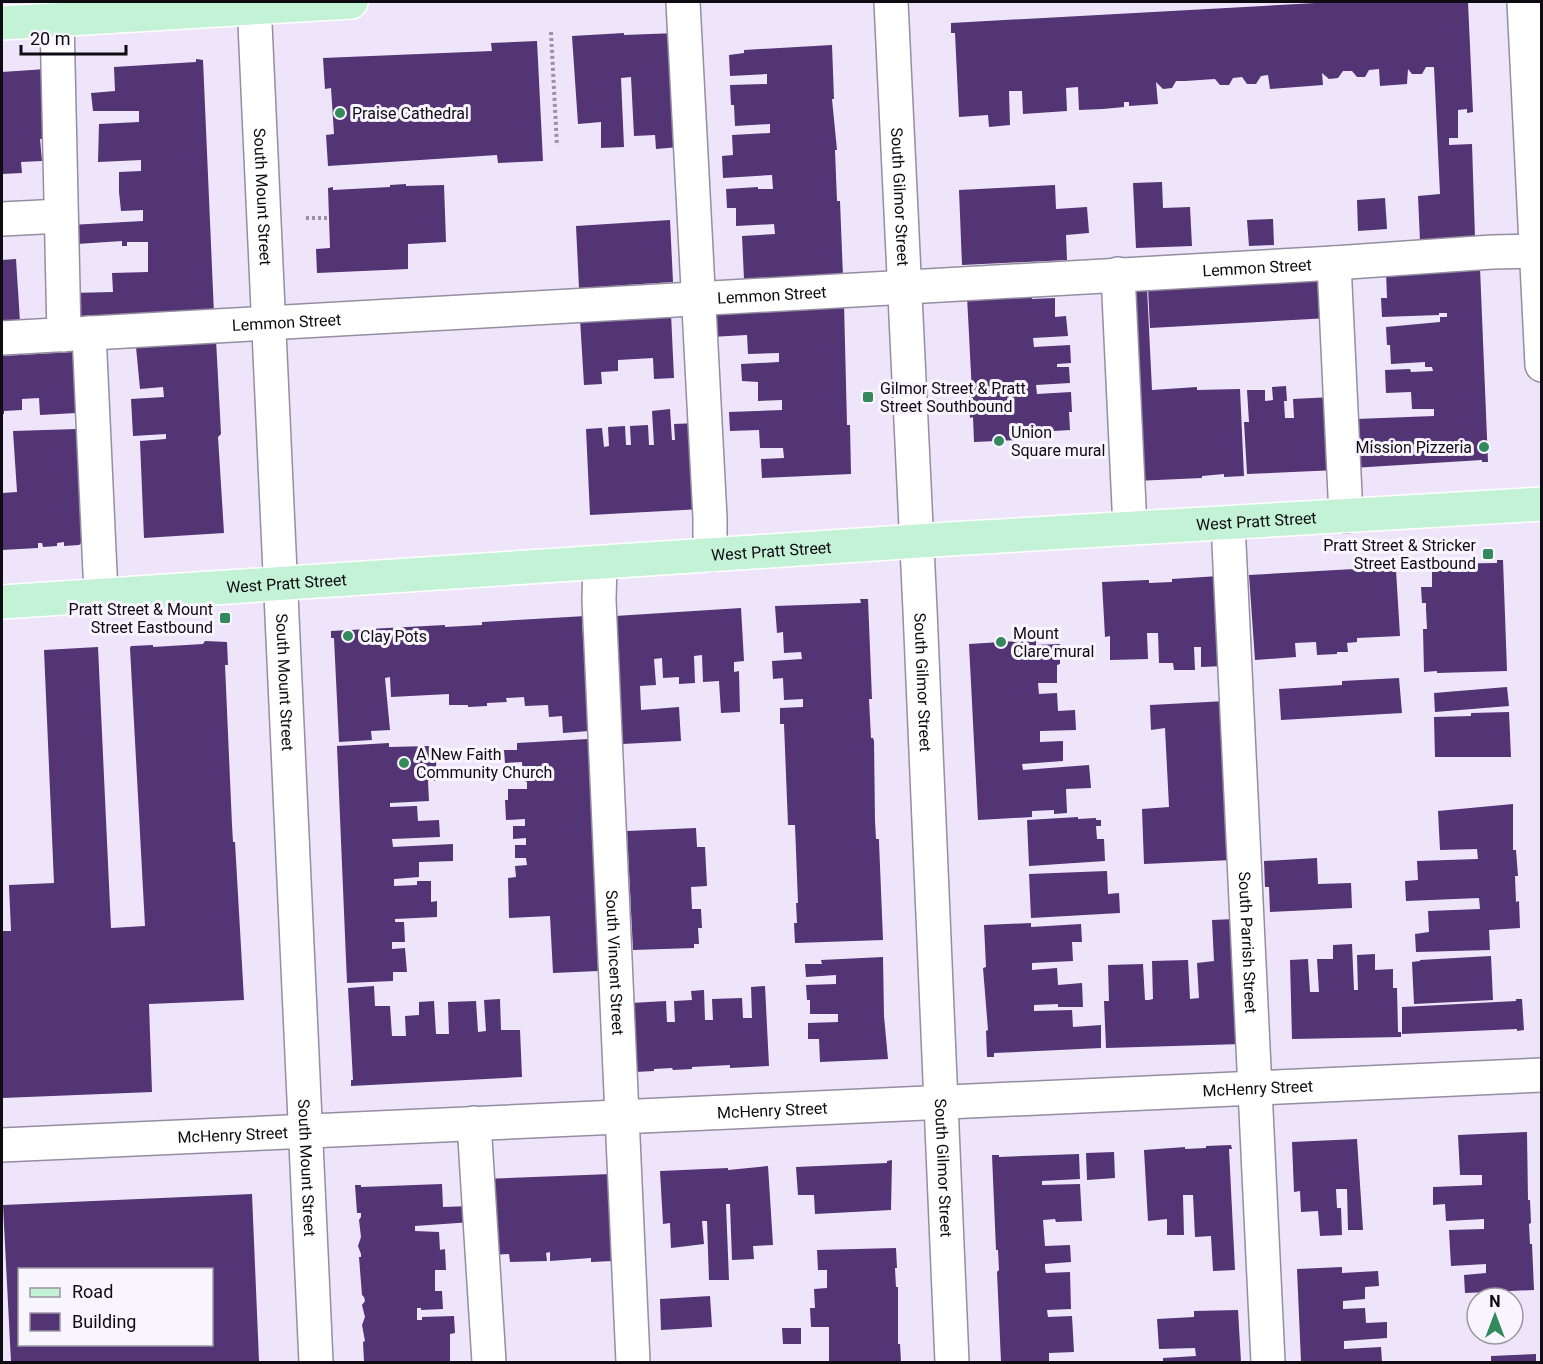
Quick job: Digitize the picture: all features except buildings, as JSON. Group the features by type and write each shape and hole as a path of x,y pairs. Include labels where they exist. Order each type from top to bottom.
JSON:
{"main road":[{"path":"2,23 254,4 351,2"},
{"name":"West Pratt Street","path":"2,602 280,582 1542,504"}],"street":[{"path":"683,2 710,518 710,555"},
{"name":"South Gilmor Street","path":"891,2 952,1362"},
{"path":"1524,2 1539,251 1542,365"},
{"name":"South Mount Street","path":"254,4 316,1362"},
{"path":"57,19 62,216 76,334 101,594"},
{"path":"2,219 62,216"},
{"name":"Lemmon Street","path":"2,338 1539,251"},
{"path":"1334,263 1346,516"},
{"path":"1118,274 1130,528"},
{"name":"South Parrish Street","path":"1228,522 1268,1362"},
{"name":"South Vincent Street","path":"600,562 600,611 633,1362"},
{"name":"McHenry Street","path":"2,1145 1542,1076"},
{"path":"474,1123 489,1362"}],"path":[{"path":"551,32 557,146"},
{"path":"306,218 330,218"}],"place":[{"name":"Praise Cathedral","path":"340,113"},
{"name":"Gilmor Street & Pratt Street Southbound","path":"868,397"},
{"name":"Union Square mural","path":"999,441"},
{"name":"Mission Pizzeria","path":"1484,447"},
{"name":"Pratt Street & Stricker Street Eastbound","path":"1488,554"},
{"name":"Pratt Street & Mount Street Eastbound","path":"225,618"},
{"name":"Clay Pots","path":"348,636"},
{"name":"Mount Clare mural","path":"1001,642"},
{"name":"A New Faith Community Church","path":"404,763"}]}
